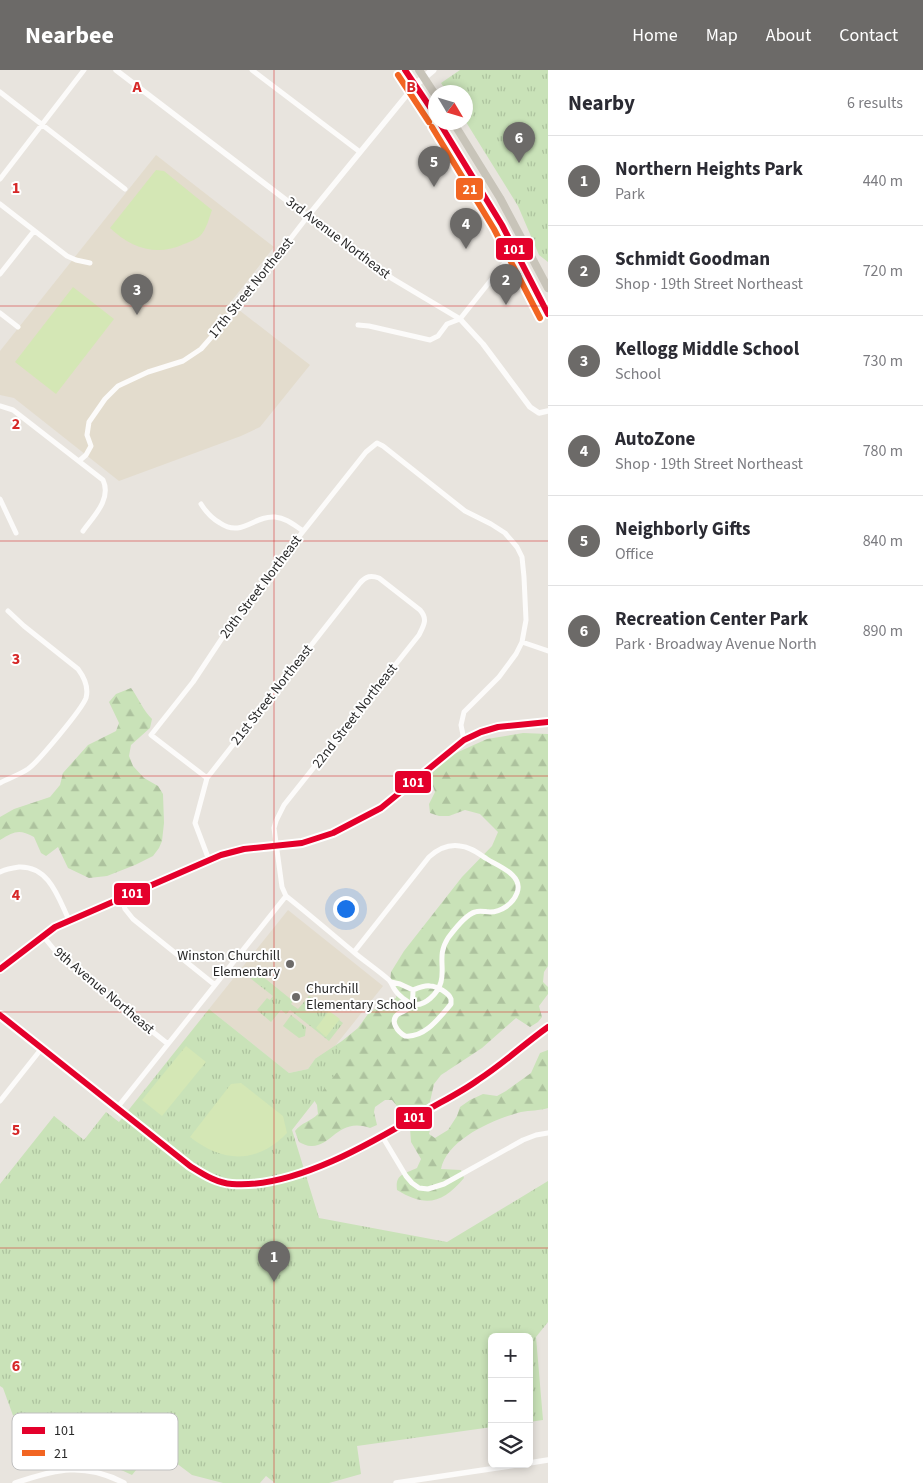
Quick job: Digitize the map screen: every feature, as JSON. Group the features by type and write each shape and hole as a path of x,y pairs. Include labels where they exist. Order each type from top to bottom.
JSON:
{"main road":[{"path":"405,70 428,105"},
{"path":"414,84 421,73 433,70"},
{"path":"421,73 429,85"},
{"path":"444,130 472,173 516,249 548,314"},
{"path":"458,130 500,198 548,288"}],"street":[{"path":"0,179 84,70"},
{"name":"3rd Avenue Northeast","path":"116,70 393,279 460,319 488,352 527,404 539,412 548,411"},
{"path":"252,70 360,152"},
{"name":"17th Street Northeast","path":"79,461 86,455 91,446 87,434 88,422 105,399 118,386 138,376 183,361 202,348 414,84"},
{"path":"0,92 125,189"},
{"path":"0,204 71,258 90,263"},
{"path":"0,274 34,231"},
{"path":"358,325 390,330 426,340 434,339 447,324 460,319 523,240"},
{"path":"0,313 18,327"},
{"path":"0,406 13,410 103,480 106,490 105,496 100,508 83,531"},
{"name":"20th Street Northeast","path":"207,778 151,735 192,682 240,611 366,452 377,443 465,511 505,533 517,547 522,557 524,577 526,620 522,642"},
{"path":"0,499 16,533"},
{"path":"201,504 207,514 226,527 240,528 273,516 291,522 303,531"},
{"name":"21st Street Northeast","path":"209,860 195,822 207,778 364,579 373,576 400,594"},
{"name":"22nd Street Northeast","path":"286,896 282,887 276,846 274,828 276,820 284,805 424,627 426,621 424,615 400,594"},
{"path":"0,783 26,770 40,759 82,706 87,691 83,676 78,669 8,611"},
{"path":"464,740 461,725 464,712 504,671 522,642 548,651"},
{"path":"0,969 43,936 69,920 209,860 235,851 318,839 367,817 398,795 464,740 481,732 498,727 548,722"},
{"path":"117,1108 286,896 354,952 391,982 395,990 412,1004 420,1004 438,989 441,983 443,951 448,939 470,914 480,910 493,912 505,907 517,894 516,882 508,871 470,848 462,846 444,847 429,857 354,952"},
{"path":"0,872 5,869 26,867 44,875 56,893 69,920"},
{"path":"122,898 125,909 133,920 215,985"},
{"name":"9th Avenue Northeast","path":"43,936 62,959 168,1044"},
{"path":"391,982 413,990 429,985 450,995 450,1004 440,1018 422,1033 415,1036 405,1036 396,1029 394,1018 412,1004 413,990"},
{"path":"0,1016 195,1169 211,1178 231,1184 248,1185 264,1183 300,1172 350,1152 382,1136 478,1080 548,1027"},
{"path":"0,1102 42,1048"},
{"path":"382,1136 412,1183 419,1188 428,1189 444,1184 523,1140 548,1133"},
{"path":"533,1462 548,1460"},
{"path":"396,1483 496,1468"},
{"path":"15,1483 50,1471 63,1470 97,1472 114,1477 124,1483"}],"shaded area":[{"path":"156,155 274,247 230,303 310,365 260,427 241,436 119,481 14,398 0,395 0,351"},
{"name":"Churchill Elementary School","path":"288,910 383,986 335,1046 315,1059 308,1069 289,1073 209,1009"}],"green space":[{"path":"460,70 548,70 548,262 539,255 518,206 471,130 473,130 473,85 442,85 441,83"},
{"path":"156,170 164,171 212,210 208,223 201,235 174,248 164,250 154,250 136,245 127,241 110,228"},
{"path":"73,287 114,319 56,394 15,362"},
{"path":"131,688 152,719 150,728 131,745 129,756 133,766 144,778 158,786 163,794 164,823 162,841 153,856 107,876 89,878 68,868 58,847 46,856 41,853 34,837 29,834 17,832 0,840 0,817 14,809 50,797 60,785 63,773 88,745 116,731 119,723 109,702 116,694"},
{"path":"523,733 548,734 548,966 544,972 543,982 548,987 548,994 539,1006 542,1017 530,1027 516,1018 482,1048 441,1075 434,1084 429,1106 407,1118 392,1100 385,1100 375,1107 374,1112 377,1125 370,1128 350,1126 318,1145 310,1146 299,1142 295,1131 318,1114 317,1105 311,1095 315,1059 358,1028 368,1014 396,998 397,990 390,985 391,972 404,951 462,877 492,846 498,832 480,814 465,810 449,816 439,816 430,813 429,804 435,792 430,777 436,767 456,753 487,739"},
{"path":"256,971 293,1001 291,1004 298,1009 309,996 343,1023 329,1041 290,1010 286,1014 281,1010 271,1022 257,1010 267,998 270,1000 273,996 250,978"},
{"path":"209,1009 289,1073 308,1069 315,1059 335,1046 349,1057 292,1130 319,1218 447,1242 548,1181 548,1322 536,1337 543,1420 533,1421 533,1333 488,1333 488,1428 357,1446 361,1474 329,1483 275,1483 266,1476 260,1483 223,1483 192,1475 178,1464 178,1413 12,1413 3,1388 0,1386 0,1184 54,1116 84,1140 106,1112 119,1122"},
{"path":"329,1011 340,1019 326,1037 316,1028"},
{"path":"291,1015 306,1027 305,1036 299,1038 283,1026"},
{"path":"186,1046 206,1062 162,1116 142,1100"},
{"path":"548,1050 548,1108 521,1112 485,1125 452,1148 445,1158 441,1169 461,1170 464,1178 441,1198 425,1201 407,1196 397,1190 397,1181 401,1175 417,1168 421,1159 411,1142 410,1128 417,1120 426,1115 431,1126 429,1134 435,1138 448,1130 457,1116 460,1107 483,1094 497,1096 506,1091 531,1073 540,1053"},
{"path":"241,1083 283,1116 287,1133 276,1143 264,1150 252,1155 240,1156 215,1152 202,1146 190,1137 231,1084"},
{"path":"119,1470 136,1470 132,1475"}],"transit line":[{"name":"101","path":"405,70 428,104"},
{"name":"21","path":"398,75 428,120"},
{"name":"21","path":"434,130 494,229 540,318"},
{"name":"101","path":"444,130 502,225 548,314"},
{"name":"101","path":"0,969 55,927 221,855 244,849 302,843 333,833 381,808 464,740 481,732 498,727 548,722"},
{"name":"101","path":"0,1015 190,1166 215,1180 232,1184 256,1184 282,1179 308,1171 360,1148 466,1088 548,1027"}],"place":[{"name":"Recreation Center Park","path":"519,163"},
{"name":"Neighborly Gifts","path":"434,187"},
{"name":"AutoZone","path":"466,249"},
{"name":"Schmidt Goodman","path":"506,305"},
{"name":"Kellogg Middle School","path":"137,315"},
{"name":"Winston Churchill Elementary","path":"290,964"},
{"name":"Churchill Elementary School","path":"296,997"},
{"name":"Northern Heights Park","path":"274,1282"}]}
